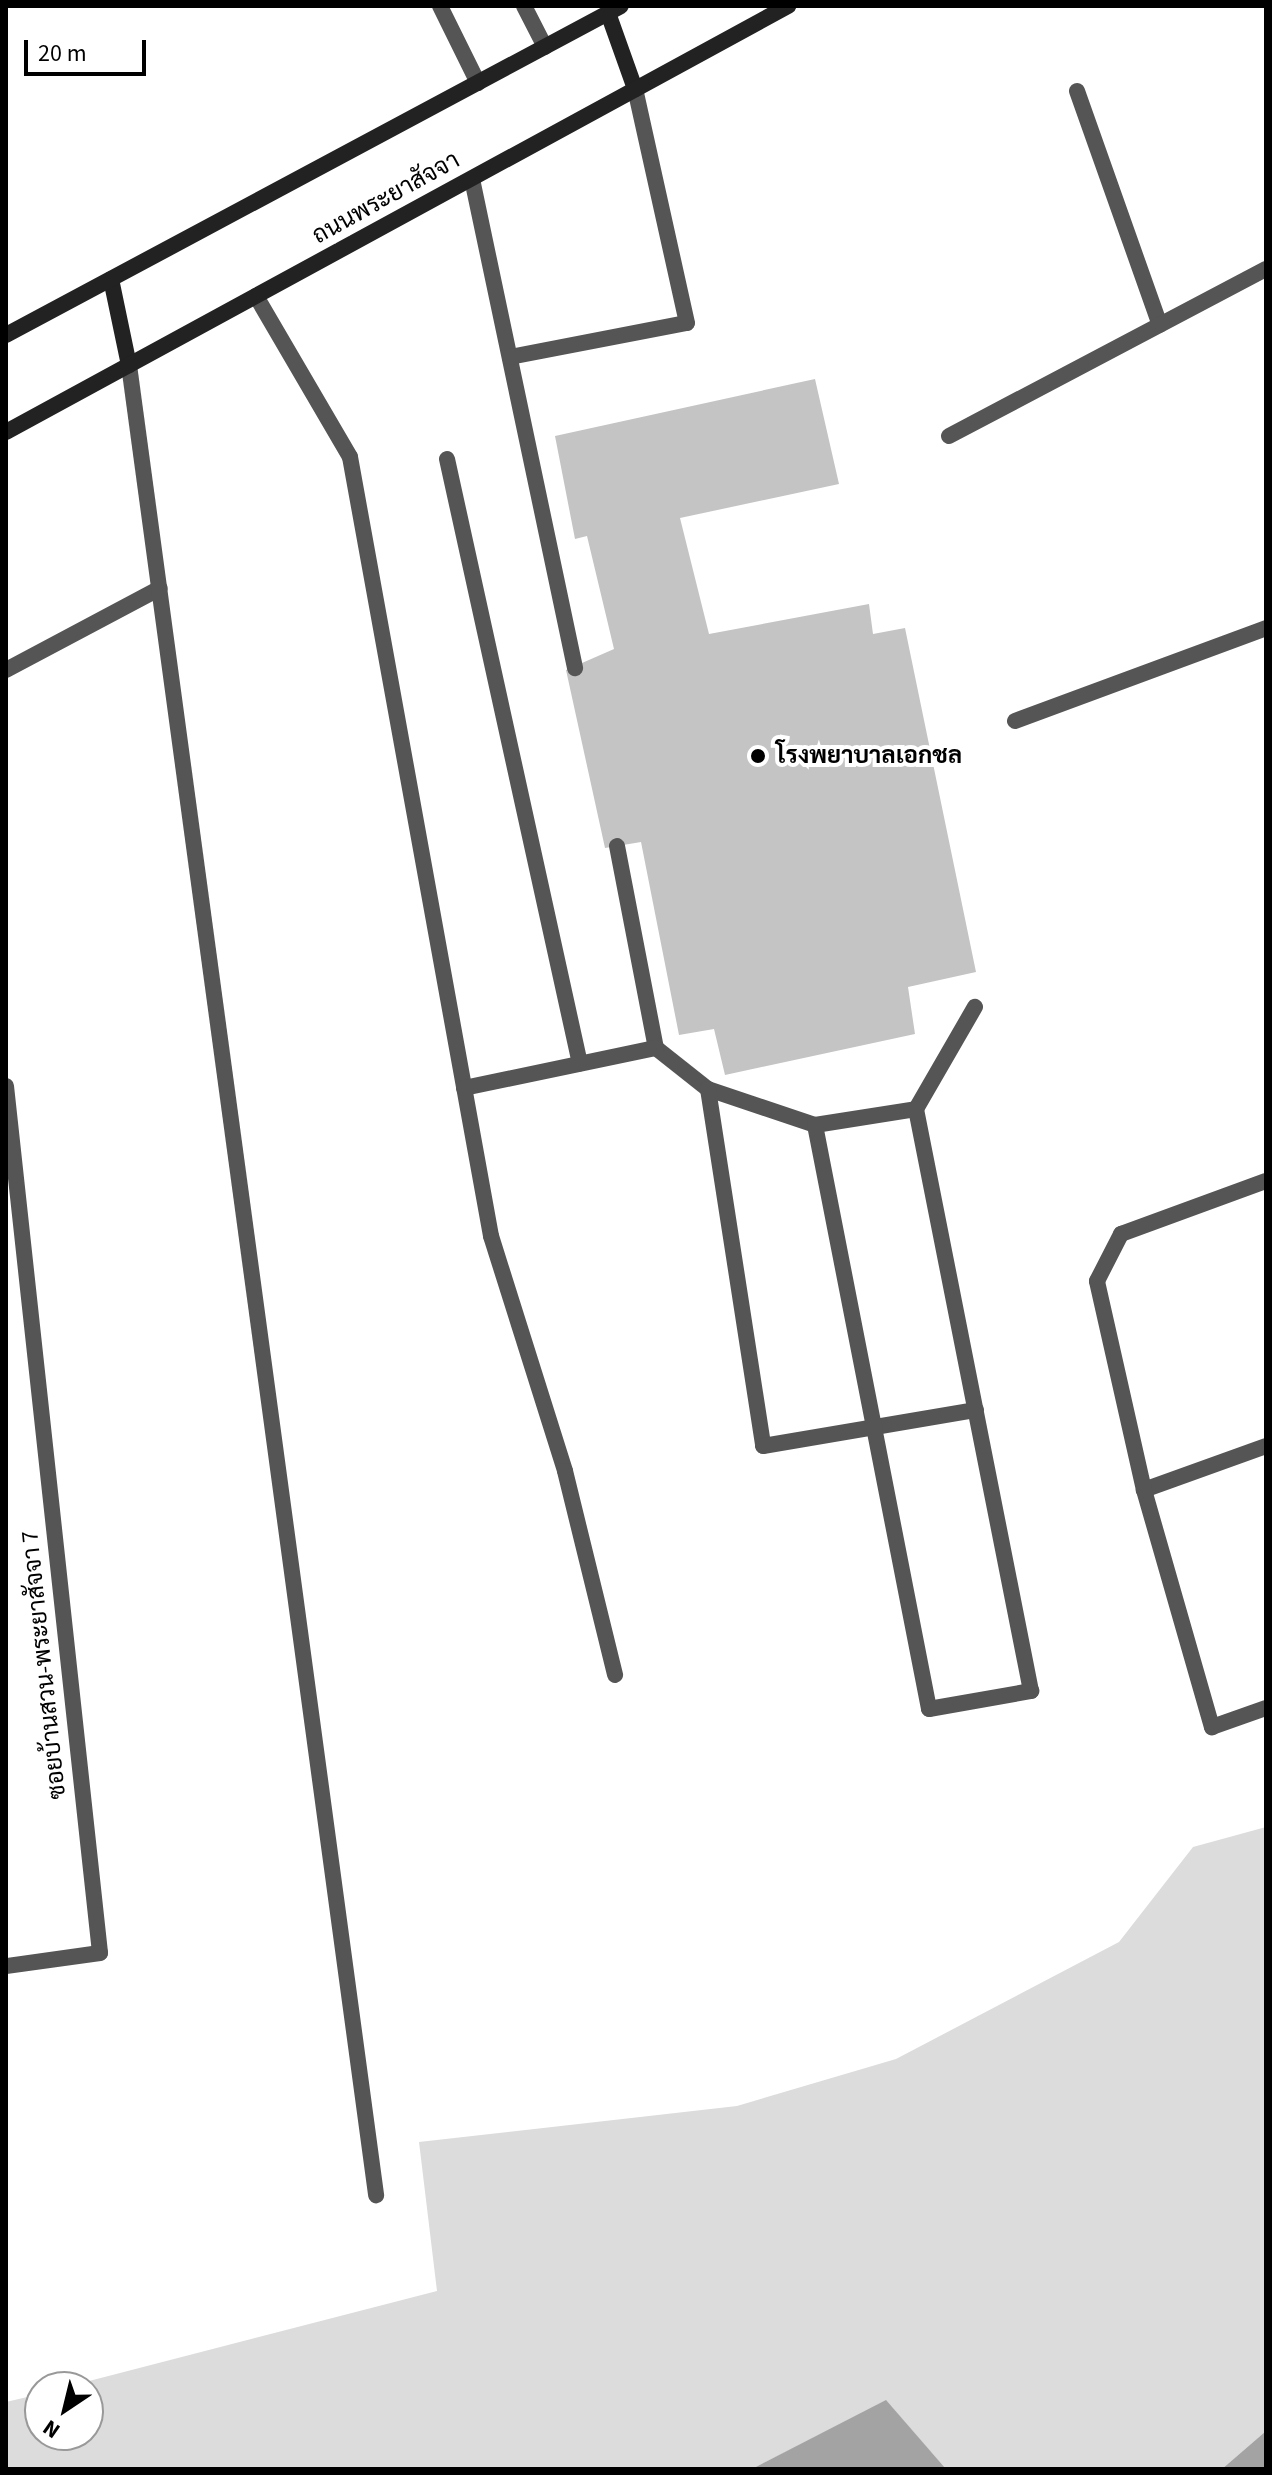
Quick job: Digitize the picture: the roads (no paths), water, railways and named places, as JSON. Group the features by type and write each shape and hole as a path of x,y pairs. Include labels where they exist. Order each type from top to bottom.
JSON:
{"main road":[{"name":"ถนนพระยาสัจจา","path":"6,432 788,6"},
{"path":"6,335 614,10 635,89"},
{"path":"111,279 129,365"}],"street":[{"path":"440,6 478,83"},
{"path":"524,6 545,47"},
{"path":"510,357 687,323 635,89"},
{"path":"1077,91 1160,325"},
{"path":"472,179 575,668"},
{"path":"949,436 1266,269"},
{"path":"256,296 350,457 491,1236 565,1471 615,1675"},
{"path":"129,365 376,2195"},
{"path":"447,459 580,1064"},
{"path":"6,670 160,588"},
{"path":"1015,721 1266,628"},
{"path":"617,846 656,1048 708,1089 815,1125 916,1109"},
{"path":"815,1125 929,1709 1031,1691 916,1109 975,1007"},
{"path":"464,1088 656,1048"},
{"name":"ซอยบ้านสวน-พระยาสัจจา 7","path":"6,1086 100,1953 6,1966"},
{"path":"708,1089 763,1446 976,1410"},
{"path":"1266,1181 1121,1234 1097,1281 1144,1490 1212,1727 1266,1708"},
{"path":"1144,1490 1266,1446"}],"place":[{"name":"โรงพยาบาลเอกชล","path":"758,756"}]}
